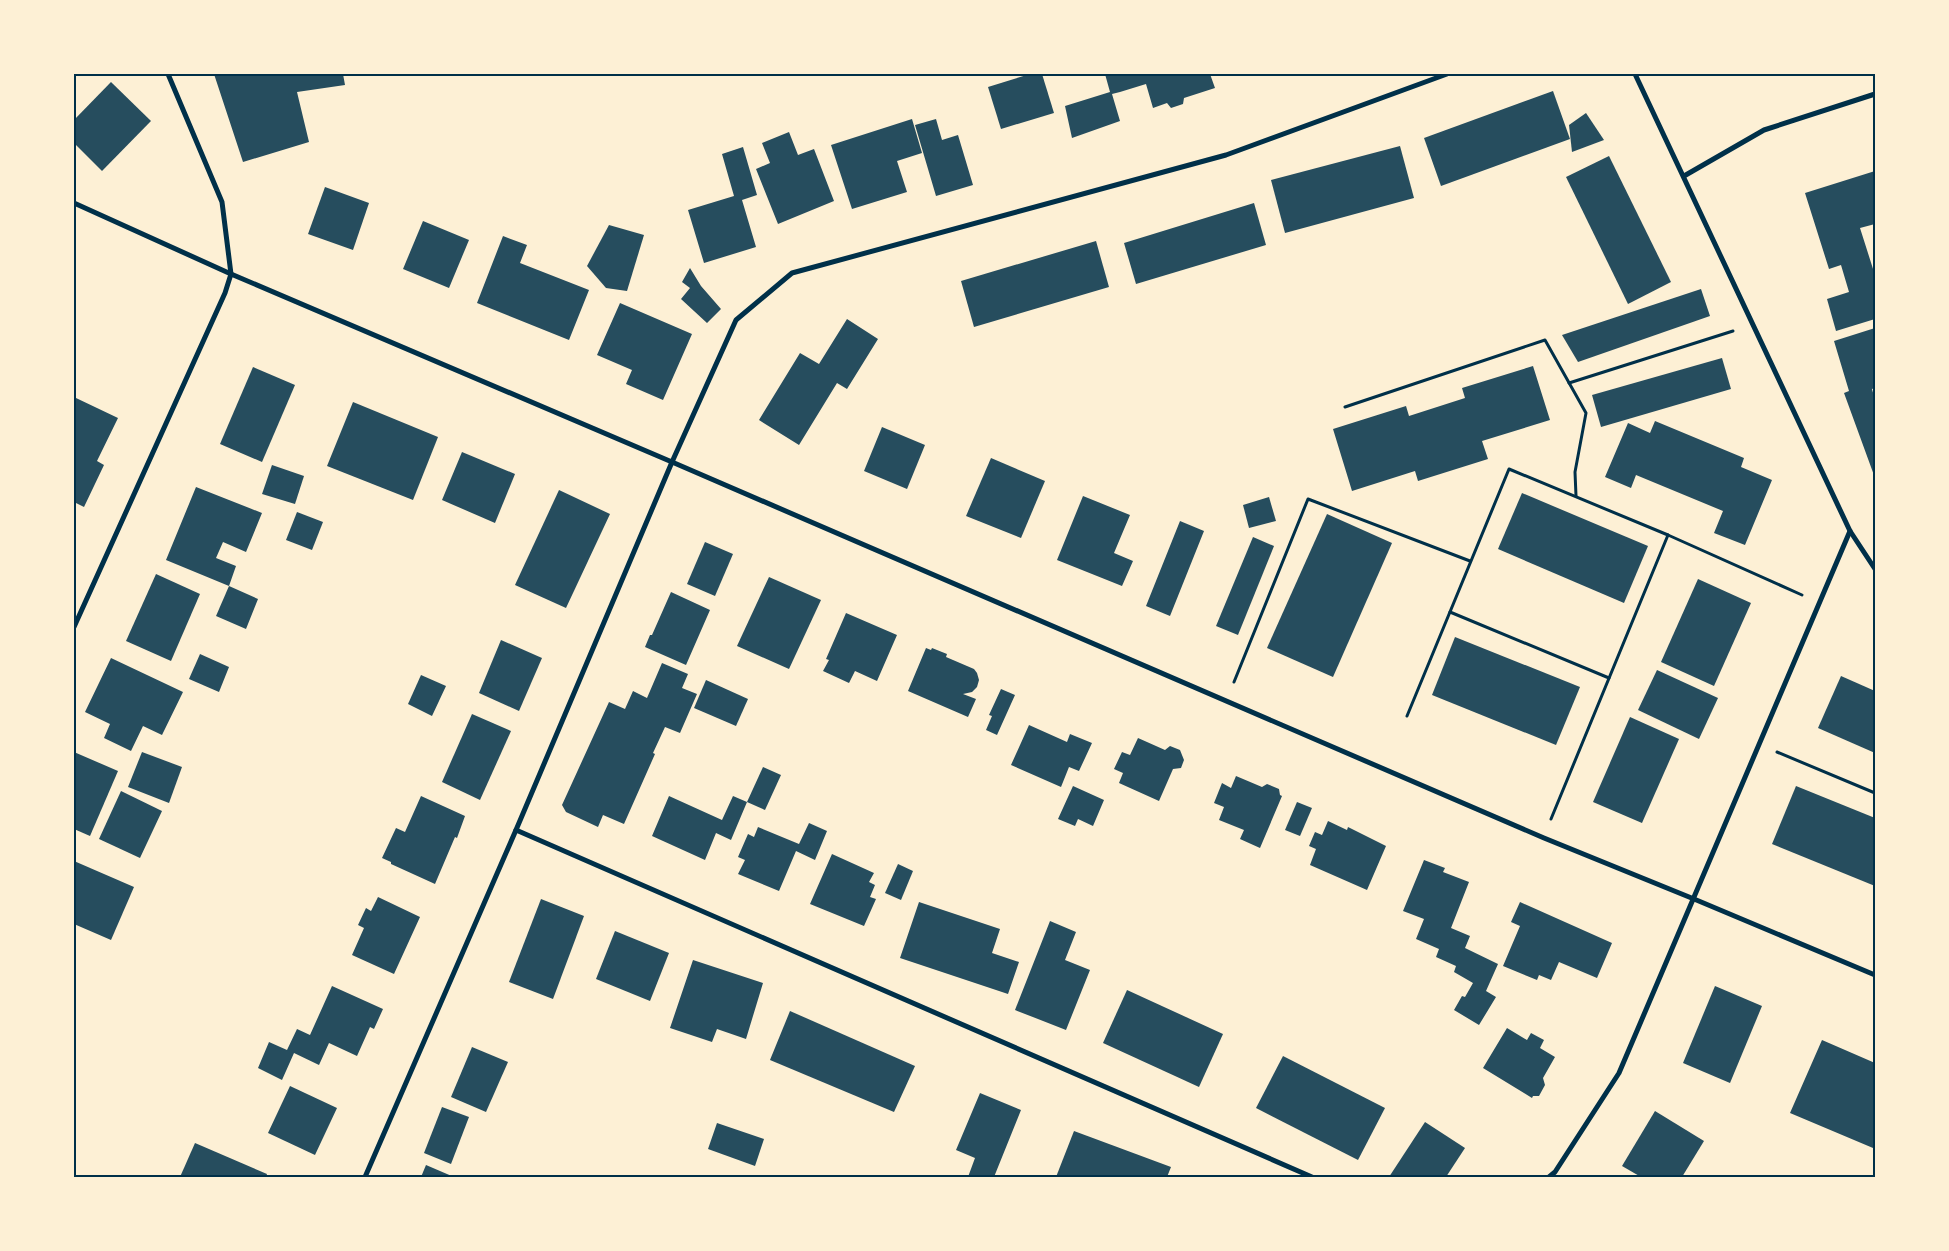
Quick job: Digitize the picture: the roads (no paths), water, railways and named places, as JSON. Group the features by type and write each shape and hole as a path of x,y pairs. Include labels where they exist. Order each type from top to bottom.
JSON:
{"street":[{"path":"74,627 225,293 231,274 222,202 168,74"},
{"path":"365,1177 516,830 672,462 736,320 792,273 1226,155 1447,74"},
{"path":"1634,74 1684,176 1850,531 1875,569"},
{"path":"1684,176 1764,130 1875,94"},
{"path":"74,203 231,274 1544,838 1875,975"},
{"path":"1549,1177 1555,1172 1619,1073 1850,531"},
{"path":"516,830 1312,1177"}]}
